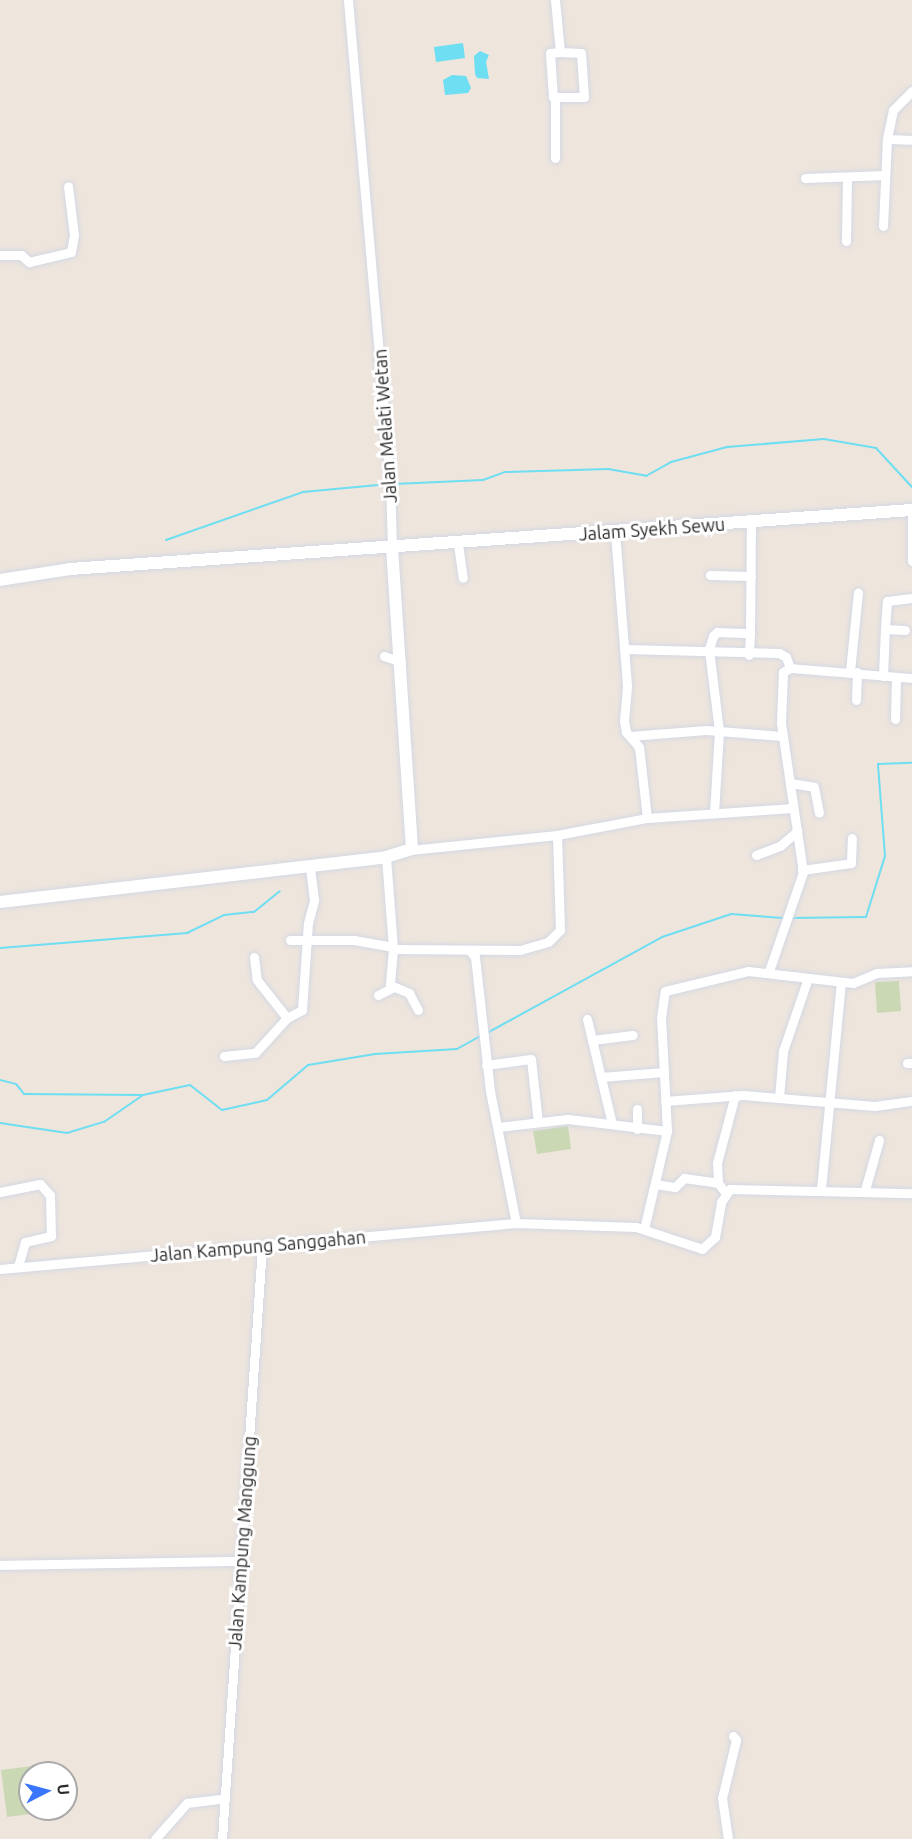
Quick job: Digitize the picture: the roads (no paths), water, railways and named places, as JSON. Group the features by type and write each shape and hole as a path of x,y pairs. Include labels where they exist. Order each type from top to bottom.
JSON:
{"street":[{"name":"Jalan Melati Wetan","path":"348,0 390,480 392,549 415,838 410,850"},
{"path":"555,0 560,52"},
{"path":"555,99 585,96 581,53 550,53 555,99 555,158"},
{"path":"883,226 887,139 893,110 911,95"},
{"path":"887,139 912,140"},
{"path":"805,178 885,175"},
{"path":"846,241 847,177"},
{"path":"0,255 21,255 29,262 71,252 74,235 68,186"},
{"path":"912,510 912,561"},
{"name":"Jalam Syekh Sewu","path":"0,580 70,569 392,549 912,510"},
{"path":"749,655 751,522"},
{"path":"615,532 624,649 624,721 630,736 639,747 647,818"},
{"path":"458,544 463,578"},
{"path":"710,575 751,576"},
{"path":"856,700 853,671 858,592"},
{"path":"883,676 887,601 912,598"},
{"path":"885,629 905,630"},
{"path":"714,813 719,731 709,649 716,633 750,633"},
{"path":"624,649 709,649 749,655 782,653 790,668"},
{"path":"384,656 401,662"},
{"path":"769,971 782,925 802,870 782,736 781,675 790,668 853,671 912,678"},
{"path":"895,719 896,677"},
{"path":"630,736 719,731 782,736"},
{"path":"790,783 814,787 819,813"},
{"path":"0,902 310,867 386,857 410,850 557,835 647,818 793,808"},
{"path":"756,855 780,846 797,831"},
{"path":"290,940 354,940 393,948 470,951 528,949 558,934 561,919 557,835"},
{"path":"802,870 851,863 852,838"},
{"path":"386,857 393,948 392,988"},
{"path":"224,1056 255,1053 287,1018 299,1013 303,1005 307,939 314,900 310,867"},
{"path":"470,951 475,957 486,1065 516,1223"},
{"path":"254,957 257,980 287,1018"},
{"path":"644,1229 667,1131 661,1018 665,991 722,974 769,971 808,978 858,982 877,973 912,971"},
{"path":"778,1098 785,1042 808,978"},
{"path":"821,1189 841,982"},
{"path":"378,995 392,988 409,993 418,1010"},
{"path":"587,1019 612,1124"},
{"path":"592,1040 633,1035"},
{"path":"486,1065 531,1059 538,1122"},
{"path":"601,1077 664,1071"},
{"path":"665,1101 735,1095 875,1106 912,1101"},
{"path":"735,1095 718,1157 718,1183 725,1192 734,1189 821,1189 912,1193"},
{"path":"637,1109 637,1128"},
{"path":"498,1127 568,1119 667,1131"},
{"path":"865,1190 879,1140"},
{"path":"655,1184 675,1187 684,1178 718,1183"},
{"path":"0,1192 40,1184 50,1195 51,1236 26,1242 18,1267"},
{"name":"Jalan Kampung Sanggahan","path":"0,1269 516,1223 644,1229 693,1249 709,1246 715,1237 725,1192"},
{"name":"Jalan Kampung Manggung","path":"222,1839 262,1246"},
{"path":"0,1564 241,1561"},
{"path":"728,1839 722,1798 736,1740 732,1736"},
{"path":"155,1839 187,1803 225,1798"}],"water":[{"path":"463,43 465,58 436,62 434,47"},
{"path":"480,51 489,55 486,62 489,79 477,78 475,74 474,56"},
{"path":"452,75 466,76 471,88 468,93 445,95 443,80"}],"waterway":[{"path":"394,484 483,480 505,472 608,469 646,476 671,462 727,447 824,439 876,448 912,487"},
{"path":"166,540 303,492 389,484"},
{"path":"789,918 866,917 885,856 878,764 912,763"},
{"path":"0,948 187,933 224,915 254,912 280,891"},
{"path":"487,1033 662,937 731,914 783,918"},
{"path":"0,1123 67,1133 104,1122 143,1095 190,1085 222,1110 267,1100 308,1065 375,1054 457,1049 482,1035"},
{"path":"0,1080 16,1084 24,1094 142,1095"}]}
